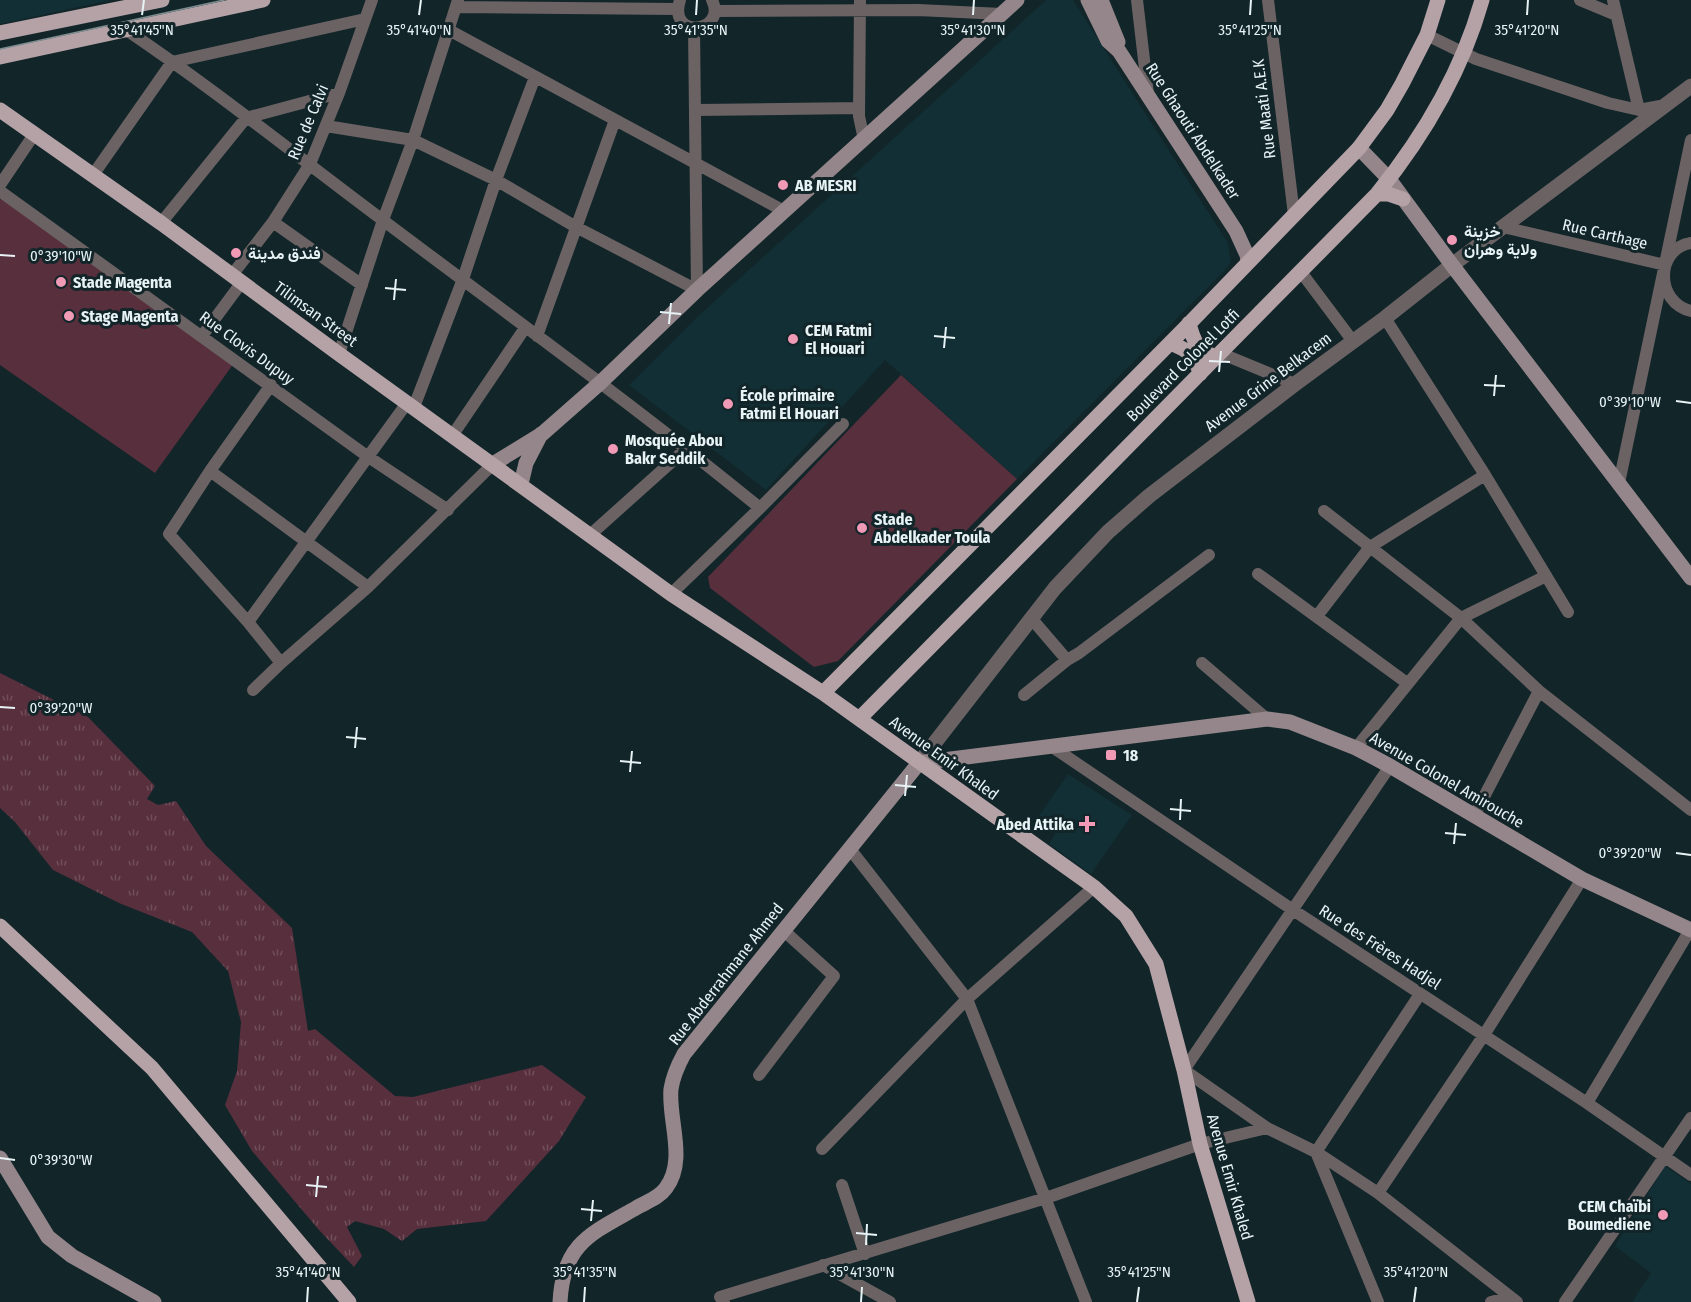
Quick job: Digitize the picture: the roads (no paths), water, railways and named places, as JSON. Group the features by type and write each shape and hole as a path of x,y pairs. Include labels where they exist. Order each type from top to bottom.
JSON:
{"main road":[{"path":"0,33 162,0"},
{"path":"0,57 263,0"},
{"path":"493,464 542,434 1017,0"},
{"name":"Rue Ghaouti Abdelkader","path":"1088,0 1108,41 1119,51 1236,231 1248,262"},
{"name":"Rue Ghaouti Abdelkader","path":"1101,0 1118,42 1119,51"},
{"name":"Boulevard Colonel Lotfi","path":"823,693 1170,343 1359,147 1387,110 1426,35 1438,0"},
{"name":"Boulevard Colonel Lotfi","path":"859,719 1377,194 1437,106 1464,53 1482,0"},
{"name":"Tilimsan Street","path":"0,110 93,174 493,464"},
{"path":"1359,147 1389,179 1691,578"},
{"path":"1377,194 1388,194 1403,199"},
{"name":"Rue Ghaouti Abdelkader","path":"1236,231 1253,246 1261,249"},
{"path":"1189,323 1196,345 1202,351 1218,355"},
{"path":"1170,343 1193,355 1200,374"},
{"path":"521,484 526,463 542,434"},
{"name":"Avenue Emir Khaled","path":"493,464 671,594 823,693 1094,887 1126,916 1156,964 1185,1070 1200,1144 1248,1302"},
{"name":"Avenue Colonel Amirouche","path":"919,763 1267,719 1290,722 1356,748 1582,879 1691,930"},
{"name":"Rue Abderrahmane Ahmed","path":"560,1302 565,1270 570,1257 579,1245 600,1228 660,1195 668,1186 676,1160 671,1088 676,1069 694,1042 919,763"},
{"path":"0,926 152,1068 349,1302"},
{"path":"0,1158 48,1237 72,1256 154,1302"}],"street":[{"name":"Rue de Calvi","path":"202,336 310,164 339,93 372,0"},
{"path":"1137,0 1148,96"},
{"name":"Rue Maati A.E.K","path":"1268,0 1294,215"},
{"path":"1580,0 1616,15"},
{"path":"1613,0 1639,110"},
{"path":"339,354 457,4 679,4 679,17 684,24 694,28 700,28 709,23 713,5 919,5 1002,14"},
{"path":"860,5 859,108 864,140"},
{"path":"93,174 172,62 365,19"},
{"path":"326,126 412,140 496,180 576,226 697,290 694,28"},
{"path":"125,29 310,164 525,328 600,382 687,448 760,508"},
{"path":"447,29 784,211"},
{"path":"1426,35 1464,53 1620,106 1650,110 1664,105"},
{"path":"248,622 367,456 411,405 463,279 496,180 535,76"},
{"name":"Avenue Grine Belkacem","path":"919,763 1055,588 1108,532 1149,496 1352,340 1385,318 1691,86"},
{"path":"161,223 246,118 339,93"},
{"path":"1620,106 1630,119 1629,129 1623,137"},
{"path":"696,110 859,108"},
{"path":"537,336 615,120"},
{"path":"0,185 35,133"},
{"path":"1618,483 1691,140"},
{"name":"Rue Clovis Dupuy","path":"0,190 367,456 448,510"},
{"path":"273,222 362,285"},
{"name":"Rue Carthage","path":"1503,227 1665,265"},
{"path":"1691,243 1679,247 1665,265 1665,283 1668,294 1681,308 1691,310"},
{"path":"1301,272 1352,340"},
{"path":"1385,318 1485,475 1568,612"},
{"path":"452,435 525,328"},
{"path":"1218,355 1294,384"},
{"path":"271,386 210,471 169,534 248,622 281,663"},
{"path":"671,594 843,423"},
{"path":"590,536 687,448"},
{"path":"252,690 368,587 493,464"},
{"path":"210,471 368,587"},
{"path":"1317,616 1370,547 1485,475"},
{"path":"1324,511 1461,618 1539,691 1691,810"},
{"path":"1024,695 1066,660 1079,654 1209,555"},
{"path":"1258,574 1407,683"},
{"path":"1356,748 1461,618 1546,576"},
{"path":"1031,618 1066,660"},
{"path":"1202,663 1267,719"},
{"path":"1474,816 1539,691"},
{"name":"Rue des Frères Hadjel","path":"1051,746 1293,910 1587,1102 1691,1175"},
{"path":"1390,766 1185,1070 1267,1128 1316,1152 1378,1193 1514,1299"},
{"path":"850,849 967,999 1086,1302"},
{"path":"1378,1193 1484,1035 1582,879"},
{"path":"822,1149 967,999 1094,887"},
{"path":"759,1075 834,976 783,930"},
{"path":"1587,1102 1691,930"},
{"path":"1316,1152 1420,994"},
{"path":"1565,1302 1691,1118"},
{"path":"724,1302 720,1297 1046,1198 1200,1144 1267,1128"},
{"path":"1316,1152 1378,1302"},
{"path":"842,1185 865,1254"},
{"path":"823,1265 890,1302"},
{"path":"1491,1302 1514,1299"}],"tram line":[{"path":"0,49 224,0"}],"place":[{"name":"AB MESRI","path":"783,185"},
{"name":"خزينة ولاية وهران","path":"1452,240"},
{"name":"فندق مدينة","path":"236,253"},
{"name":"Stade Magenta","path":"61,282"},
{"name":"Stage Magenta","path":"69,316"},
{"name":"CEM Fatmi El Houari","path":"793,339"},
{"name":"École primaire Fatmi El Houari","path":"728,404"},
{"name":"Mosquée Abou Bakr Seddik","path":"613,449"},
{"name":"Stade Abdelkader Toula","path":"862,528"},
{"name":"18","path":"1111,755"},
{"name":"Abed Attika","path":"1087,824"},
{"name":"CEM Chaïbi Boumediene","path":"1663,1215"}]}
